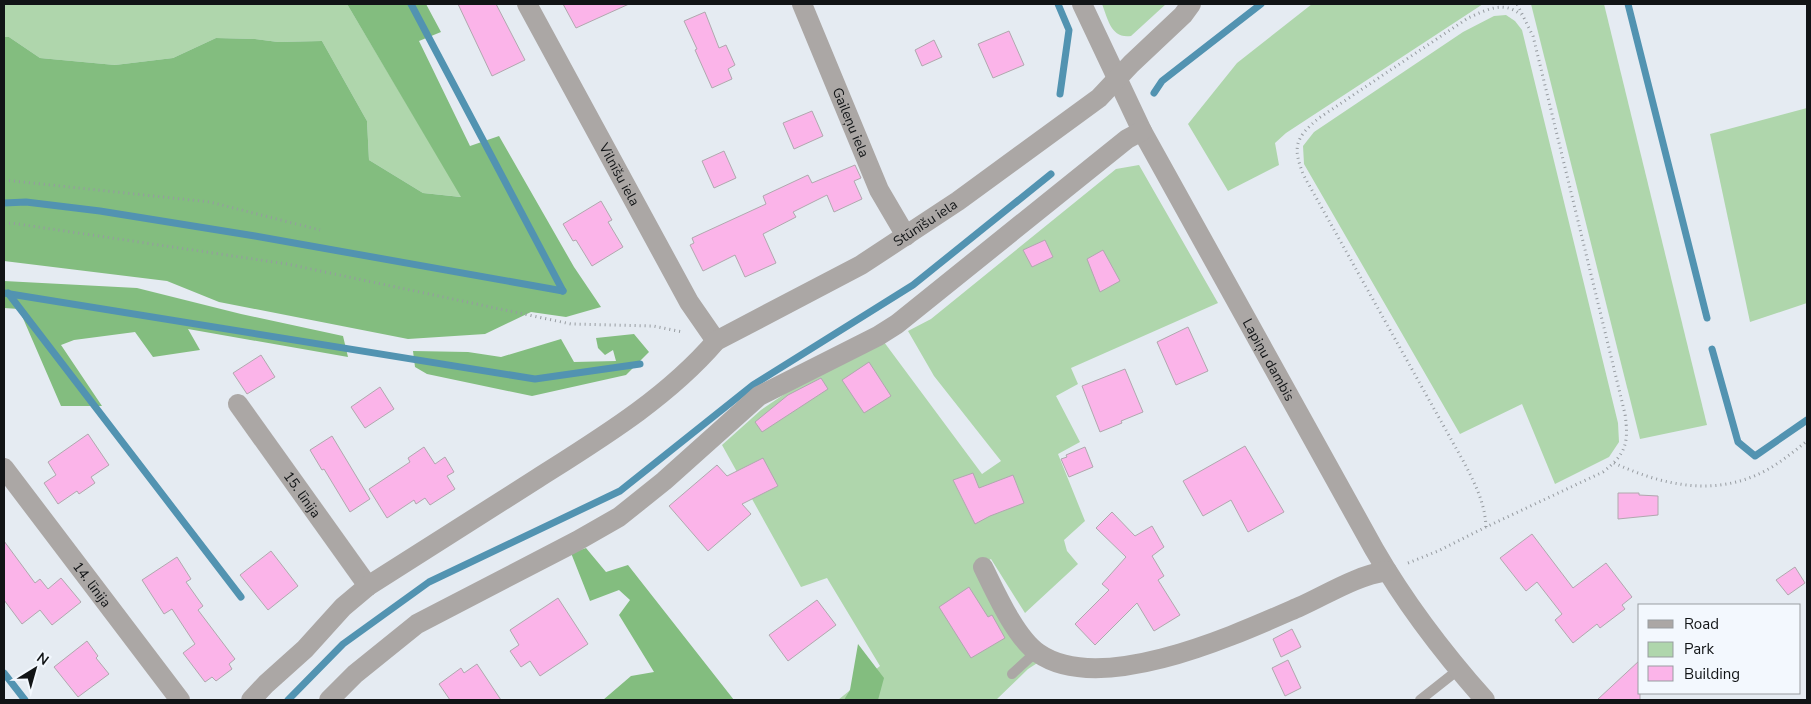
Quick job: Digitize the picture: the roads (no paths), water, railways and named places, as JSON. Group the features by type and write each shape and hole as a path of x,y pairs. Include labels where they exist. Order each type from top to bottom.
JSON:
{"street":[{"name":"Vilnīšu iela","path":"527,4 689,302 716,341"},
{"name":"Gaileņu iela","path":"802,4 879,190 906,236"},
{"name":"Lapiņu dambis","path":"1082,4 1142,131 1386,571 1458,670 1485,700"},
{"name":"Stūnīšu iela","path":"716,341 861,265 958,201 1092,104 1193,5"},
{"path":"329,700 355,674 417,624 577,541 619,517 664,481 760,396 878,336 897,324 1127,139 1142,131"},
{"path":"251,700 306,649 343,607 368,586 605,436 672,385 701,359 716,341"},
{"name":"15. līnija","path":"238,404 368,586"},
{"name":"14. līnija","path":"4,468 180,700"},
{"path":"982,567 1006,614 1036,652 1062,664 1081,667 1105,667 1146,662 1201,647 1300,606 1369,574 1386,571"}],"lane":[{"path":"1012,674 1036,652"},
{"path":"1420,700 1458,670"}],"waterway":[{"path":"411,4 563,291"},
{"path":"1058,4 1069,30 1060,94"},
{"path":"1154,93 1162,81 1261,4"},
{"path":"1628,4 1707,318"},
{"path":"288,700 343,644 429,582 620,491 753,385 913,285 1051,174"},
{"path":"4,203 26,202 100,211 255,236 563,291"},
{"path":"4,293 535,379 640,364"},
{"path":"8,293 241,597"},
{"path":"1712,349 1738,442 1755,456 1807,420"},
{"path":"4,673 25,700"}]}
